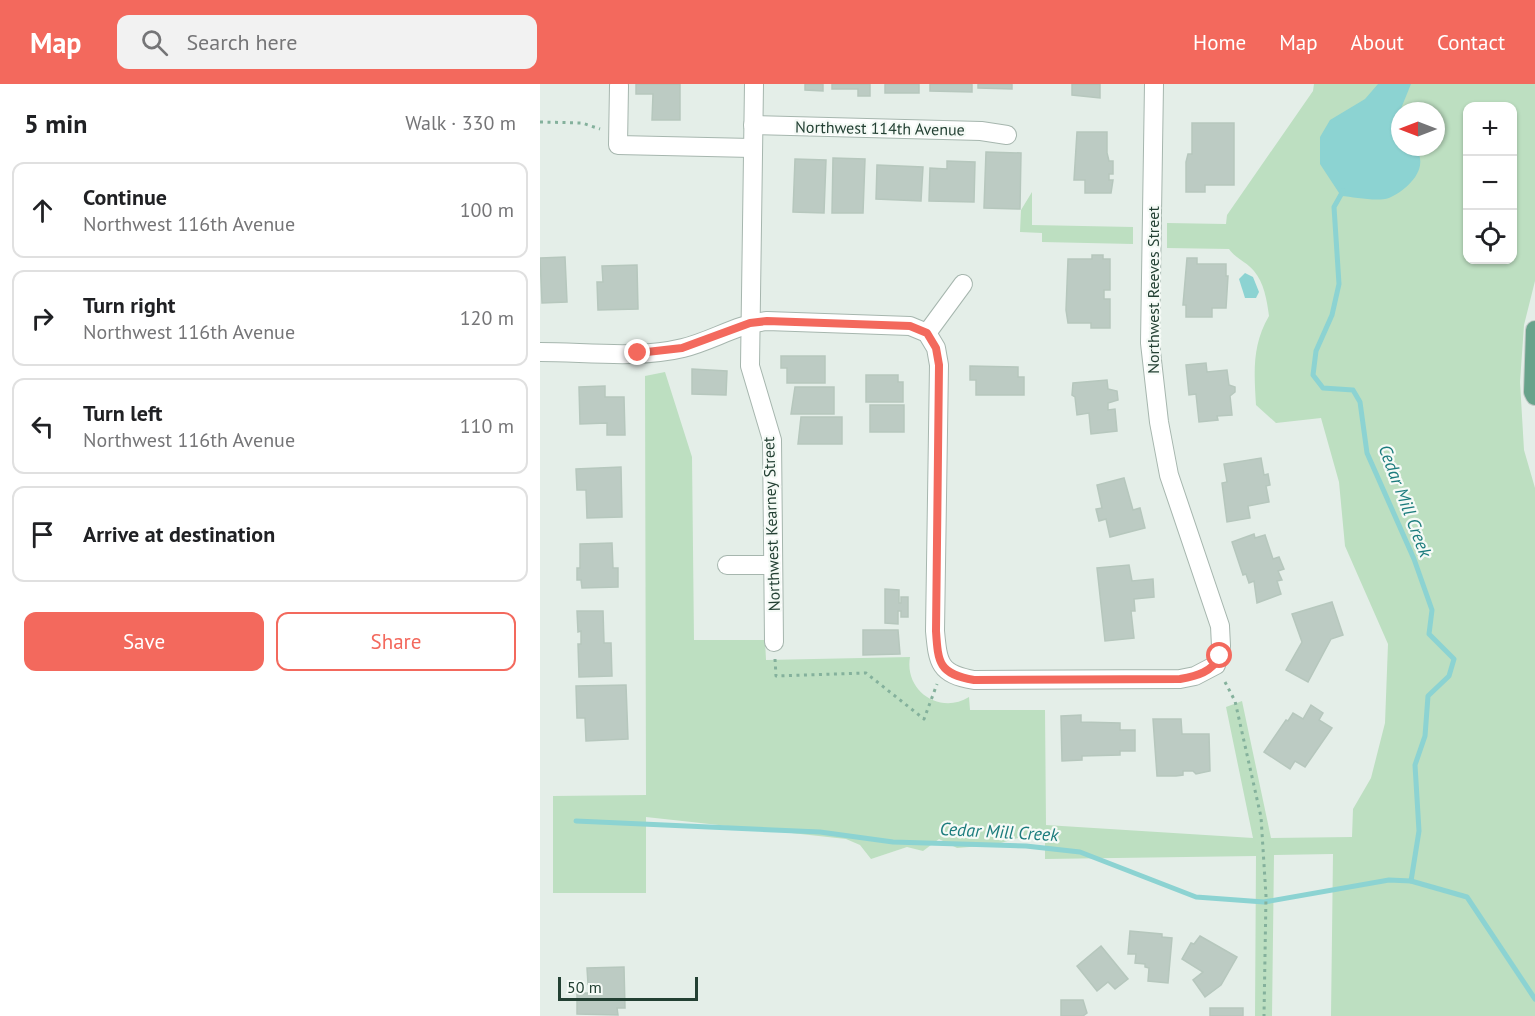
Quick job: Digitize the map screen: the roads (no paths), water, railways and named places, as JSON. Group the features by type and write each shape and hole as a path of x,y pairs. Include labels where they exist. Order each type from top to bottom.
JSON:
{"main road":[{"path":"1535,330 1533,392 1535,396"}],"street":[{"name":"Northwest Kearney Street","path":"753,84 750,366 772,440 774,642"},
{"name":"Northwest Reeves Street","path":"927,333 936,348 939,365 936,631 937,651 943,669 956,677 974,680 1180,679 1195,676 1216,664 1221,646 1220,626 1169,475 1153,376 1150,343 1154,84"},
{"path":"620,86 618,145 752,148"},
{"name":"Northwest 114th Avenue","path":"753,125 981,131 1007,135"},
{"path":"540,352 638,353 682,348 750,323 900,326 927,333 963,284"},
{"path":"727,565 773,565"}],"water":[{"path":"1378,84 1411,84 1404,102 1391,102 1391,156 1419,156 1419,169 1410,183 1389,198 1341,196 1320,164 1320,137 1330,120 1365,99"},
{"path":"1245,273 1253,277 1259,292 1256,298 1245,298 1239,279"}],"waterway":[{"name":"Cedar Mill Creek","path":"1343,191 1334,207 1339,284 1332,315 1316,351 1313,375 1323,388 1353,390 1360,402 1367,453 1414,559 1432,610 1429,634 1454,659 1449,676 1428,696 1425,736 1415,765 1419,831 1411,881"},
{"name":"Cedar Mill Creek","path":"576,821 820,832 893,842 1026,846 1080,852 1196,897 1264,902 1389,880 1411,881 1467,897 1535,999"}]}
